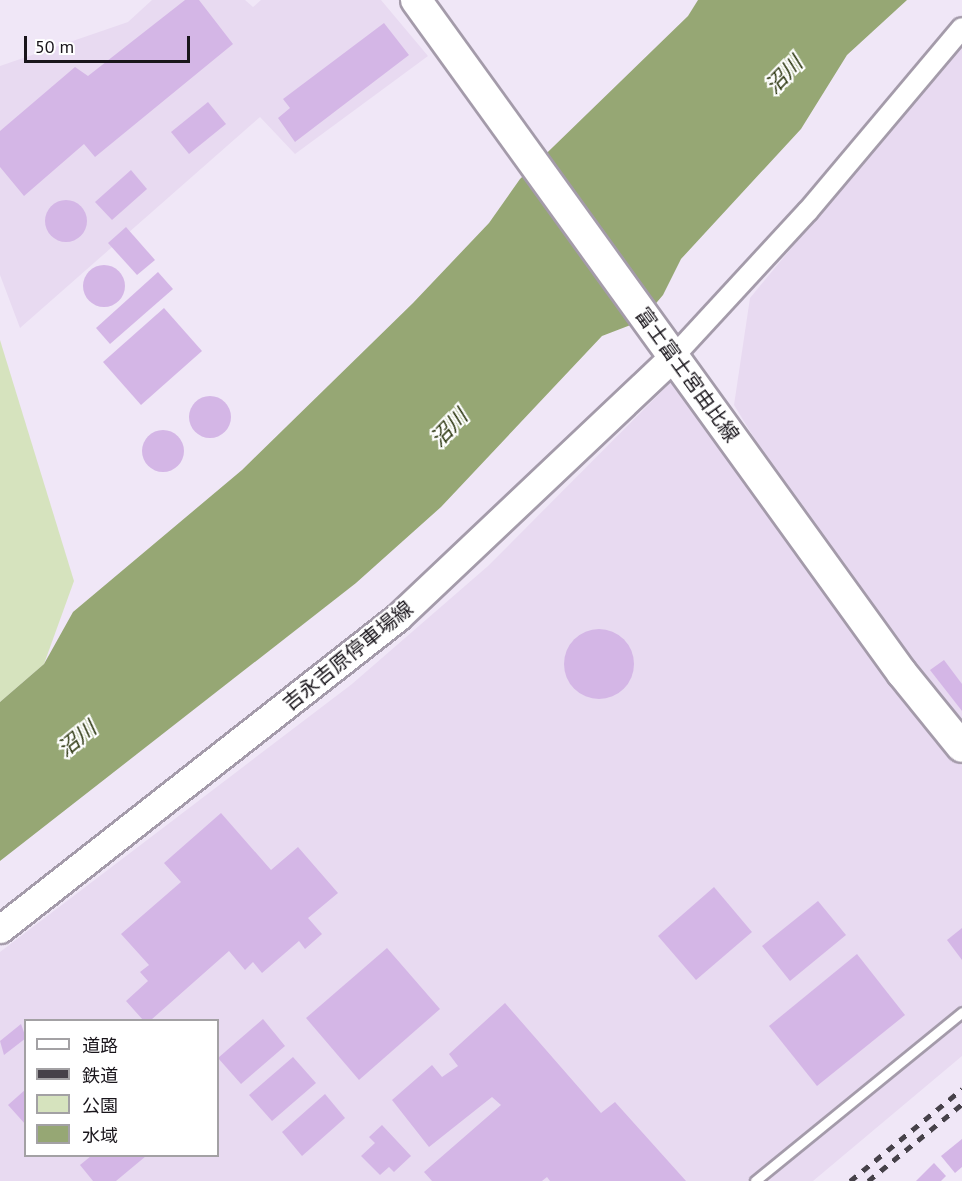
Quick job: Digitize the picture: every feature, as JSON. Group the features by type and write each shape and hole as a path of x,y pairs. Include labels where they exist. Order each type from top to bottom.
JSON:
{"main road":[{"name":"富士富士宮由比線","path":"416,0 902,673 962,747"},
{"name":"吉永吉原停車場線","path":"0,929 398,617 669,350"}],"street":[{"path":"669,350 808,211 962,28"}],"lane":[{"path":"756,1181 962,1012"}],"shaded area":[{"path":"152,0 245,0 253,7 261,0 381,0 428,56 295,154 260,117 20,328 0,275 0,66 128,22"},
{"path":"962,42 962,724 825,554 734,405 750,298"},
{"path":"672,381 878,661 962,766 962,1056 813,1181 0,1181 0,952 352,684 488,566"}],"green space":[{"path":"0,340 74,581 44,664 0,702"}],"water":[{"name":"沼川","path":"698,0 907,0 847,55 801,129 681,259 663,295 641,321 602,336 441,507 356,583 0,861 0,702 44,664 73,612 242,470 413,303 489,223 520,179 688,16"}],"building":[{"path":"185,0 199,0 233,44 95,157 84,144 24,196 0,167 0,131 75,67 88,76"},
{"path":"384,23 409,55 295,142 278,118 290,108 283,99"},
{"path":"208,102 226,124 189,154 171,132"},
{"path":"131,170 147,189 112,220 95,202"},
{"path":"66,200 81,206 87,221 81,236 66,242 51,236 45,221 51,206"},
{"path":"126,227 155,260 137,275 108,243"},
{"path":"104,265 119,271 125,286 119,301 104,307 89,301 83,286 89,271"},
{"path":"158,272 173,289 110,344 96,328"},
{"path":"164,308 202,351 141,405 103,362"},
{"path":"210,396 225,402 231,417 225,432 210,438 195,432 189,417 195,402"},
{"path":"163,430 178,436 184,451 178,466 163,472 148,466 142,451 148,436"},
{"path":"599,629 612,632 624,639 631,651 634,664 631,677 624,689 612,696 599,699 586,696 574,689 567,677 564,664 567,651 574,639 586,632"},
{"path":"944,660 962,684 962,711 930,670"},
{"path":"221,813 271,870 298,847 338,893 308,918 322,934 305,949 299,941 262,973 253,962 245,970 229,951 152,1019 142,1019 126,1001 148,981 140,972 149,965 121,934 181,882 164,863"},
{"path":"714,887 752,932 696,980 658,936"},
{"path":"818,901 846,935 790,981 762,946"},
{"path":"962,928 962,960 947,940"},
{"path":"387,948 440,1009 359,1080 306,1018"},
{"path":"857,954 905,1015 817,1086 769,1026"},
{"path":"505,1003 601,1113 615,1102 686,1181 550,1181 547,1177 542,1181 432,1181 424,1172 501,1105 492,1097 429,1147 392,1100 432,1065 442,1077 458,1066 449,1054"},
{"path":"263,1019 285,1046 241,1084 219,1057"},
{"path":"21,1024 24,1040 4,1055 0,1041"},
{"path":"293,1057 316,1083 272,1121 249,1095"},
{"path":"24,1091 24,1123 8,1105"},
{"path":"325,1094 345,1118 302,1156 282,1132"},
{"path":"382,1125 411,1156 394,1172 389,1167 380,1175 361,1156 375,1143 369,1137"},
{"path":"962,1139 962,1167 955,1173 941,1156"},
{"path":"90,1157 145,1157 116,1181 93,1181 80,1165"},
{"path":"934,1163 946,1176 941,1181 916,1181"}],"railway":[{"path":"850,1181 962,1089"},
{"path":"868,1181 962,1104"}]}
